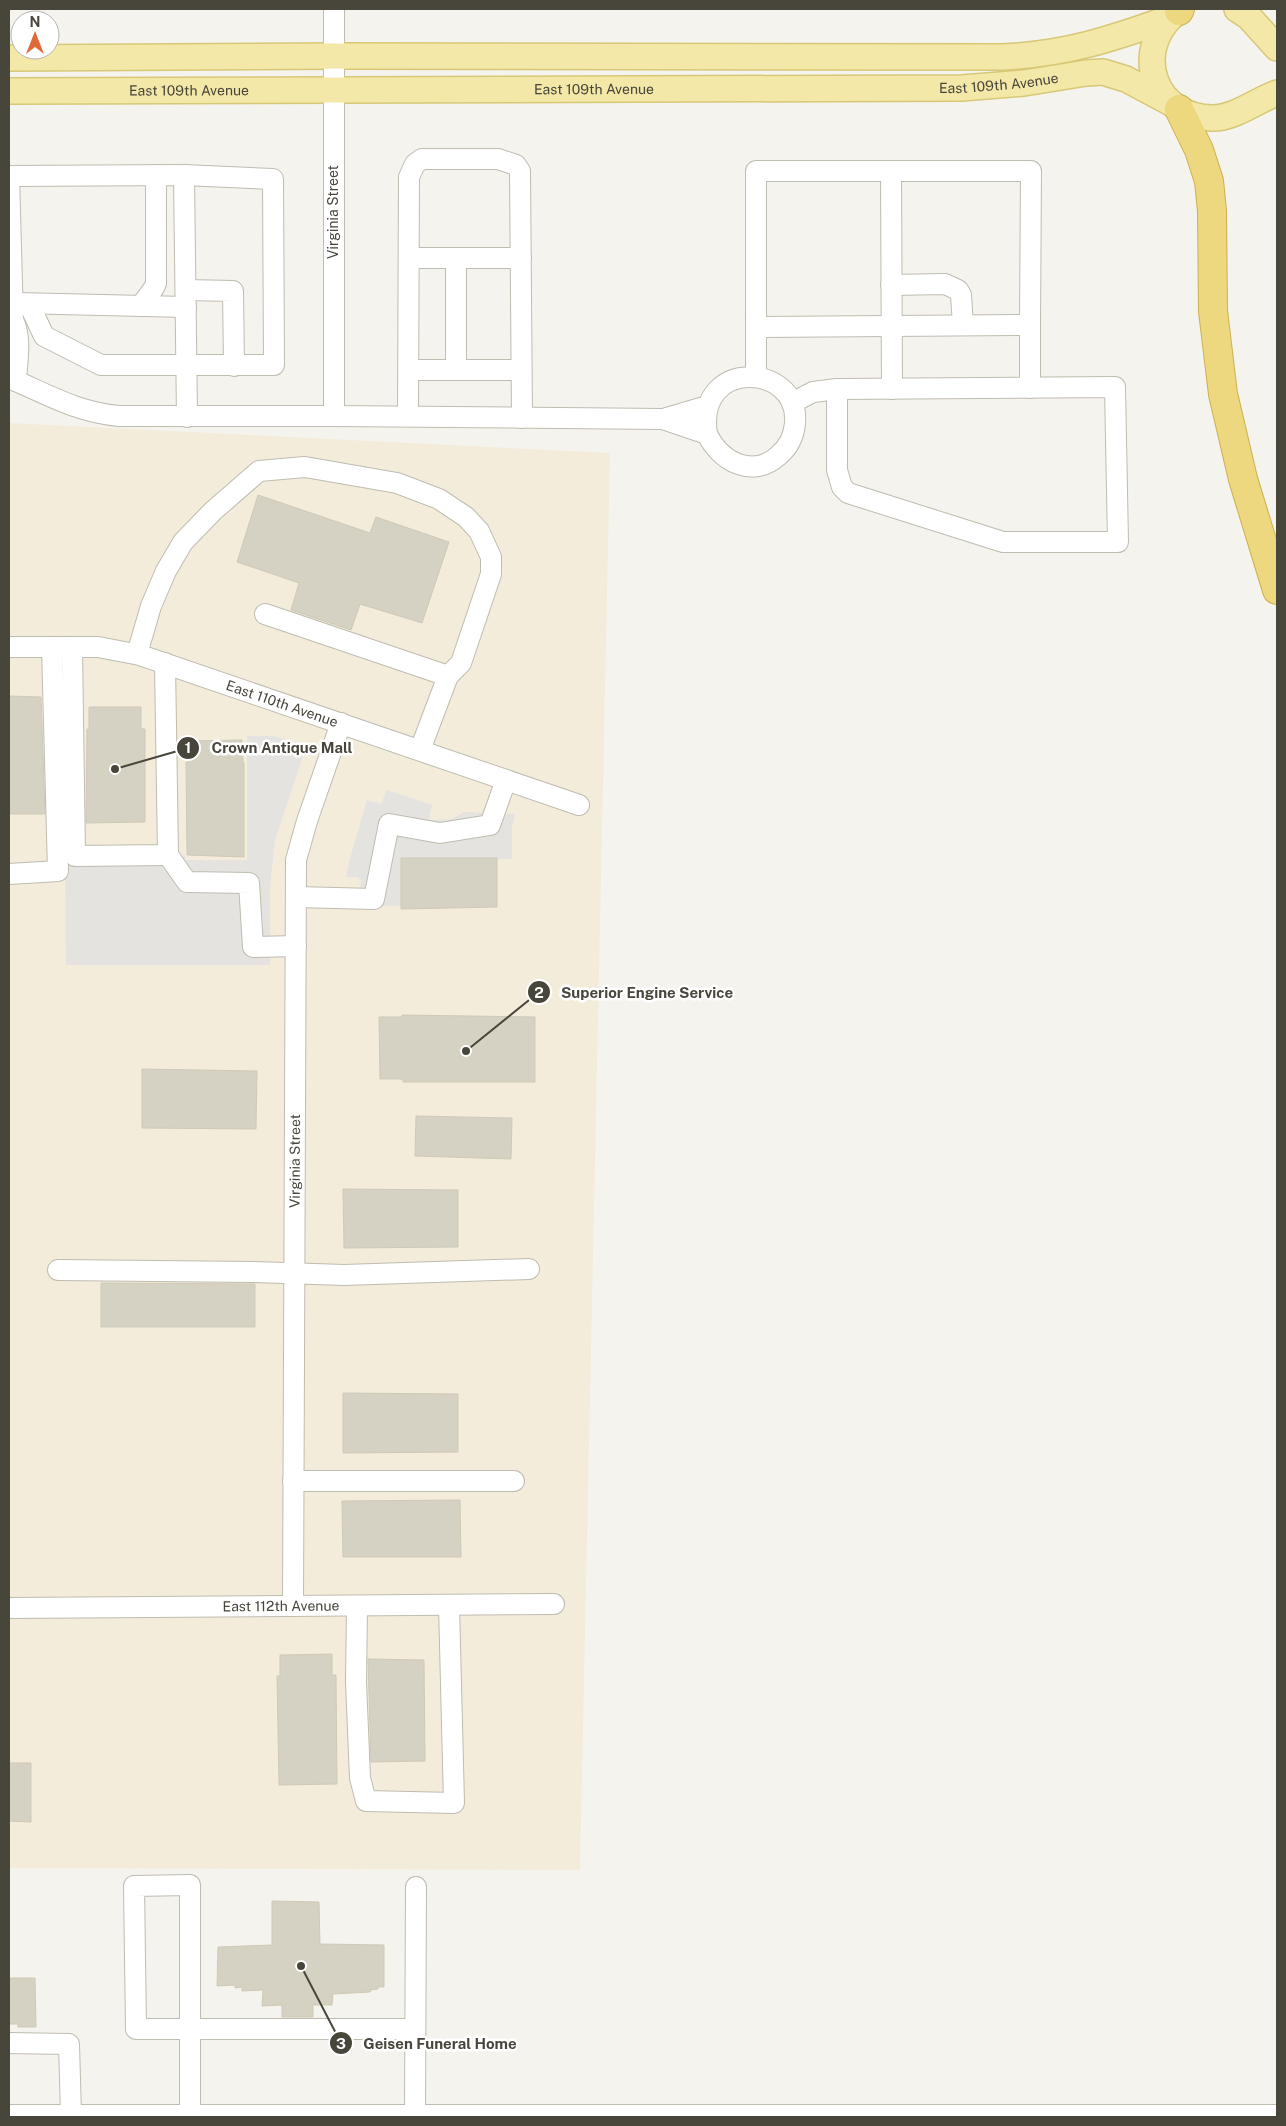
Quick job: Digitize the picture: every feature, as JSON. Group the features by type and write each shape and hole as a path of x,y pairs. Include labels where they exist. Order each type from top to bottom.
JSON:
{"highway":[{"path":"1175,106 1199,150 1209,181 1212,211 1213,311 1223,394 1243,480 1277,590"}],"main road":[{"path":"1237,9 1249,17 1272,40"},
{"name":"East 109th Avenue","path":"9,58 1023,56 1089,46 1116,38 1178,11"},
{"name":"East 109th Avenue","path":"1175,106 1158,87 1154,78 1152,56 1159,32 1178,11"},
{"name":"East 109th Avenue","path":"9,91 962,88 1024,83 1097,72 1113,74 1126,79 1175,106 1198,116 1216,118 1234,113 1277,93"}],"street":[{"name":"Virginia Street","path":"334,9 332,91 334,416"},
{"path":"408,416 409,177 415,164 422,159 498,159 516,165 520,171 522,418"},
{"path":"756,376 756,171 1030,171 1030,388"},
{"path":"891,171 892,389"},
{"path":"142,306 144,299 153,292 156,284 156,175"},
{"path":"16,311 44,336 101,365 274,365 273,179 156,175 9,183 16,326 18,344 12,380 67,405 103,415 134,417 408,416 663,419 707,406"},
{"path":"184,175 187,417"},
{"path":"409,258 521,258"},
{"path":"456,258 456,370"},
{"path":"891,286 945,284 952,287 961,295 963,326"},
{"path":"16,311 142,306 233,291 234,366"},
{"path":"756,327 1030,325"},
{"path":"409,370 521,370"},
{"path":"756,376 771,381 783,390 792,403 795,418 794,433 787,447 777,457 765,464 750,466 736,464 723,458 713,447 707,434 705,420 707,406 715,393 726,383 740,377 756,376"},
{"path":"792,403 813,392 837,389 1115,387 1118,542 1003,542 848,493 842,487 837,470 837,389"},
{"path":"663,419 707,434"},
{"path":"137,654 151,606 166,571 183,542 219,505 259,471 305,467 397,483 439,499 466,517 479,531 491,558 491,574 461,663 448,676 420,750"},
{"path":"265,614 448,676"},
{"name":"East 110th Avenue","path":"9,647 98,647 137,654 579,805"},
{"path":"9,874 58,872 65,781 62,647"},
{"path":"166,663 168,854 187,882 249,883 253,947 296,946"},
{"name":"Virginia Street","path":"293,1606 296,860 340,723"},
{"path":"296,897 374,899 389,824 440,833 490,825 506,780"},
{"path":"65,781 75,856 168,854"},
{"path":"58,1270 344,1275 529,1269"},
{"path":"293,1481 514,1481"},
{"name":"East 112th Avenue","path":"9,1608 554,1604"},
{"path":"357,1606 356,1682 360,1768 366,1801 454,1803 450,1605"},
{"path":"190,2115 188,2029 190,1885 134,1886 136,2029 188,2029 415,2029"},
{"path":"415,2115 416,1887"},
{"path":"9,2043 69,2044 71,2115"},
{"path":"9,2115 1277,2115"}],"shaded area":[{"path":"9,423 610,453 580,1870 9,1868"},
{"path":"247,736 274,736 306,747 275,840 270,887 270,965 66,965 65,854 185,855 185,860 247,860"},
{"path":"387,790 432,805 429,819 432,820 453,819 464,812 515,814 512,827 512,859 401,858 401,906 358,906 361,880 357,877 346,877 350,858 367,800 381,804"}],"building":[{"path":"258,495 370,533 376,517 449,542 422,623 360,604 351,630 291,610 299,583 237,562"},
{"path":"9,696 41,697 45,814 9,814"},
{"path":"89,707 141,707 141,729 145,729 145,822 86,823"},
{"path":"242,740 244,763 244,857 187,855 186,762 189,762 189,741"},
{"path":"401,858 497,858 497,907 401,909"},
{"path":"402,1015 535,1017 535,1082 403,1082 403,1079 380,1079 379,1017 402,1017"},
{"path":"142,1069 257,1071 256,1129 142,1128"},
{"path":"416,1116 512,1118 511,1159 415,1156"},
{"path":"343,1189 458,1190 458,1247 344,1248"},
{"path":"101,1283 255,1284 255,1327 101,1327"},
{"path":"343,1393 458,1394 458,1452 343,1453"},
{"path":"460,1500 461,1557 343,1557 342,1501"},
{"path":"332,1654 332,1675 336,1675 337,1784 279,1785 277,1676 280,1676 280,1655"},
{"path":"368,1659 424,1660 425,1761 371,1762"},
{"path":"9,1763 31,1763 31,1822 9,1821"},
{"path":"272,1901 319,1902 320,1944 384,1945 384,1987 378,1987 378,1989 371,1990 370,1992 333,1994 332,2005 313,2005 313,2017 282,2017 282,2005 262,2006 263,1990 242,1991 242,1987 235,1988 235,1985 217,1986 218,1947 272,1945"},
{"path":"9,1978 35,1978 36,2027 18,2027 18,2024 9,2024"}],"place":[{"name":"Crown Antique Mall","path":"115,769"},
{"name":"Superior Engine Service","path":"466,1051"},
{"name":"Geisen Funeral Home","path":"301,1966"}]}
